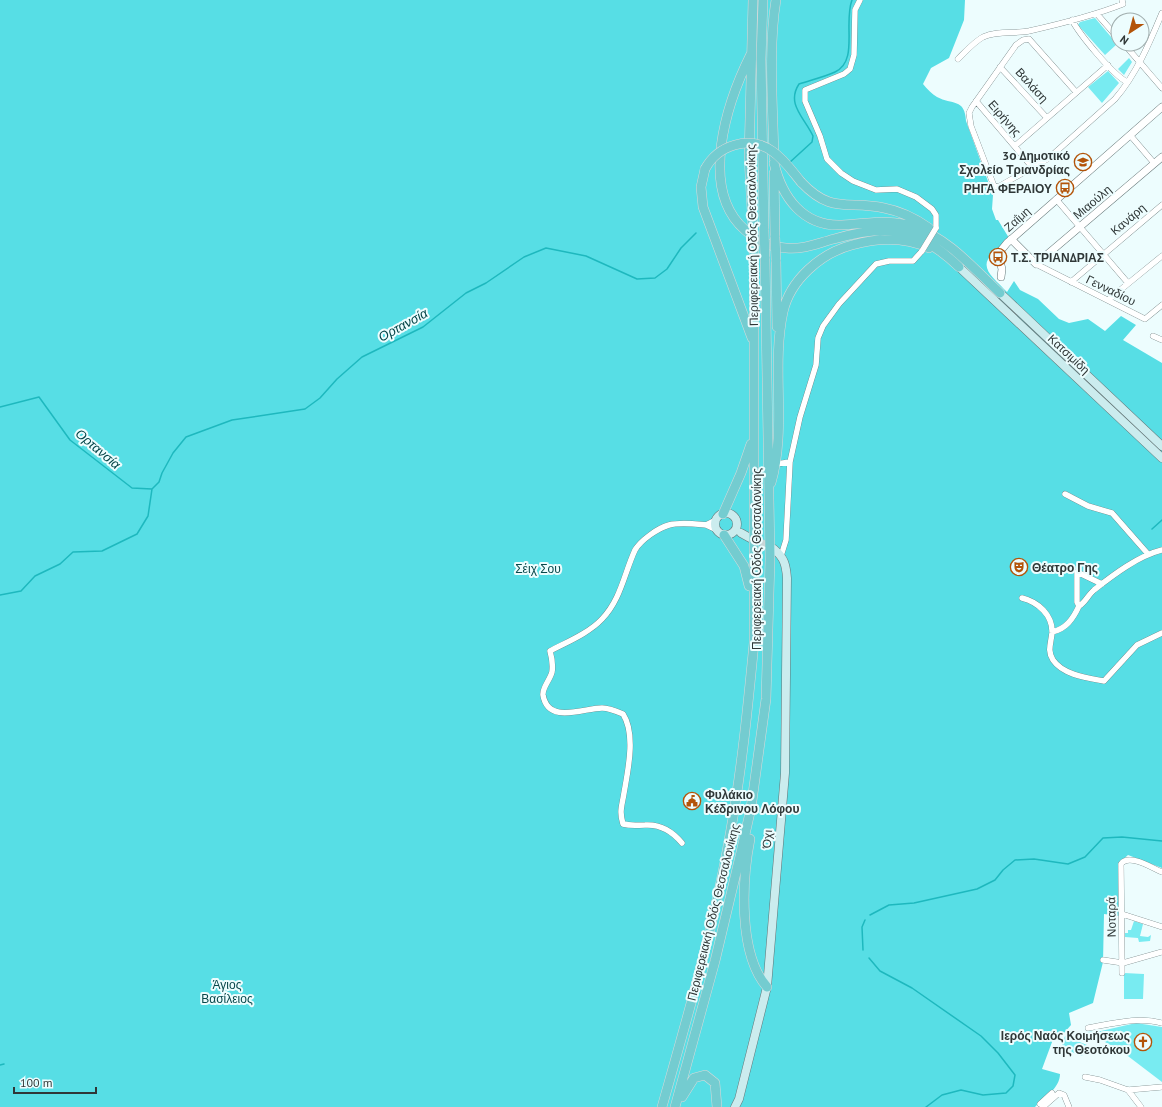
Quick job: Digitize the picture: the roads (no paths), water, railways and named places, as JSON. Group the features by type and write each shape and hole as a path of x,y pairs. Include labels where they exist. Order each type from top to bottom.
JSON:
{"highway":[{"name":"Περιφερειακή Οδός Θεσσαλονίκης","path":"662,1107 703,958 731,830 749,697 754,643 752,596 754,256 749,157 753,0"},
{"name":"Περιφερειακή Οδός Θεσσαλονίκης","path":"676,1107 715,960 750,808 759,757 766,699 769,618 769,490 761,59 763,0"},
{"path":"769,490 776,464 779,429 779,348 776,323 774,163 774,11 772,0"},
{"path":"774,11 776,0"},
{"path":"751,54 738,80 733,97 720,166 721,190 725,204 740,225 751,235 764,242 789,248 807,247 867,230 904,232 931,244 959,267"},
{"path":"754,345 703,207 701,187 705,169 714,156 725,149 743,144 756,144 767,148 780,157 801,182 815,194 830,202 846,206 879,207 906,215 938,234 1000,293"},
{"path":"774,163 777,176 786,196 797,209 810,218 834,225 876,221 909,225 930,234 960,255"},
{"path":"779,348 784,311 791,293 809,269 838,250 873,240 907,241 932,250 959,267"},
{"path":"719,517 741,473 753,437"},
{"path":"724,533 744,566 752,596"},
{"path":"759,757 760,780 745,866 743,896 754,966 767,987"},
{"path":"676,1107 690,1082 702,1074 711,1078 715,1083 718,1107"}],"main road":[{"name":"Κατσιμίδη","path":"959,267 1162,458"},
{"name":"Κατσιμίδη","path":"1000,293 1162,446"},
{"path":"724,533 719,517 732,515 735,517 741,533"},
{"path":"724,533 737,524"},
{"path":"724,533 741,533 750,538"},
{"name":"Όχι","path":"736,1107 740,1099 767,987 785,774 787,578 786,564 774,549"}],"street":[{"path":"781,556 786,540 790,462 800,417 816,365 818,338 829,315 876,264 889,261 913,261 922,251 936,228 936,215 932,208 916,197 897,189 876,190 853,181 841,173 827,159 820,136 805,101 805,90 844,74 850,69 854,55 855,10 860,0"},
{"path":"958,59 975,42 989,35 1002,32 1029,31 1098,14 1123,2"},
{"path":"1076,92 1028,38 1016,45 969,113 970,122 992,182 996,187 1033,168 1052,156 1102,112 1128,82 1162,13"},
{"path":"1098,14 1110,28"},
{"path":"1072,20 1078,31 1108,65 1119,77 1128,82"},
{"path":"1131,52 1162,88"},
{"path":"1015,146 1108,65"},
{"name":"Βαλάση","path":"1000,67 1047,118"},
{"name":"Ειρήνης","path":"976,101 1033,168"},
{"name":"Ζαΐμη","path":"1001,277 1003,273 998,254 1011,239 1162,107"},
{"path":"1130,135 1154,164"},
{"name":"Μιαούλη","path":"1036,264 1162,157"},
{"path":"1056,199 1128,283"},
{"name":"Κανάρη","path":"1071,282 1162,205"},
{"name":"Γενναδίου","path":"1011,239 1036,264 1145,319 1162,305"},
{"path":"1108,300 1162,256"},
{"path":"1153,336 1162,340"},
{"path":"776,464 790,462"},
{"path":"1065,494 1088,506 1112,513 1148,554"},
{"path":"706,525 719,517"},
{"path":"682,843 669,830 648,824 629,826 623,824 620,815 624,794 629,746 628,722 623,714 602,708 573,713 560,713 551,708 545,702 543,693 552,673 553,663 550,651 581,634 602,620 616,599 636,549 648,536 669,525 706,525 724,533"},
{"path":"1052,632 1058,631 1069,623 1078,606 1102,584 1148,554 1162,550"},
{"path":"1078,606 1077,572 1102,584"},
{"path":"1022,598 1032,601 1043,609 1049,619 1052,632 1049,645 1053,661 1071,673 1104,681 1138,645 1162,633"},
{"name":"Νοταρά","path":"1122,973 1121,867 1123,861 1132,860 1162,872"},
{"path":"1122,914 1162,927"},
{"path":"1103,960 1123,963 1162,952"},
{"path":"1088,1028 1128,1021 1152,1021 1162,1023"},
{"path":"1086,1078 1100,1080 1128,1090 1162,1087"},
{"path":"1128,1090 1141,1107"},
{"path":"1041,1106 1056,1094 1061,1093 1069,1107"}],"waterway":[{"name":"Ορτανσία","path":"789,163 812,142 813,136 795,104 794,98 796,91 799,84 835,72 842,67 847,59 849,50 849,19 852,0"},
{"name":"Ορτανσία","path":"0,407 39,397 70,440 132,488 152,489 159,482 162,473 173,453 186,437 232,420 305,409 320,398 337,379 362,357 423,327 466,293 486,283 524,257 546,248 586,256 637,279 655,278 667,269 681,248 696,233"},
{"name":"Ορτανσία","path":"0,595 21,591 35,576 60,564 73,552 102,551 137,534 148,516 152,489"},
{"path":"1152,529 1162,520"},
{"path":"870,915 889,905 914,903 977,889 995,880 1003,870 1015,860 1034,859 1068,864 1085,857 1103,838 1122,837 1162,841"},
{"path":"863,950 862,927 865,920"},
{"path":"869,958 880,971 912,988 981,1036 998,1053 1015,1075 1013,1086 1006,1093 983,1095 961,1090 942,1095 926,1107"},
{"path":"0,1065 4,1064"}],"tunnel":[{"path":"750,538 774,549"}],"place":[{"name":"3ο Δημοτικό Σχολείο Τριανδρίας","path":"1083,162"},
{"name":"ΡΗΓΑ ΦΕΡΑΙΟΥ","path":"1065,188"},
{"name":"Τ.Σ. ΤΡΙΑΝΔΡΙΑΣ","path":"998,257"},
{"name":"Θέατρο Γης","path":"1019,567"},
{"name":"Φυλάκιο Κέδρινου Λόφου","path":"692,801"},
{"name":"Ιερός Ναός Κοιμήσεως της Θεοτόκου","path":"1143,1042"}],"park label":[{"name":"Σέιχ Σου","path":"538,568"},
{"name":"Άγιος Βασίλειος","path":"227,991"}]}
